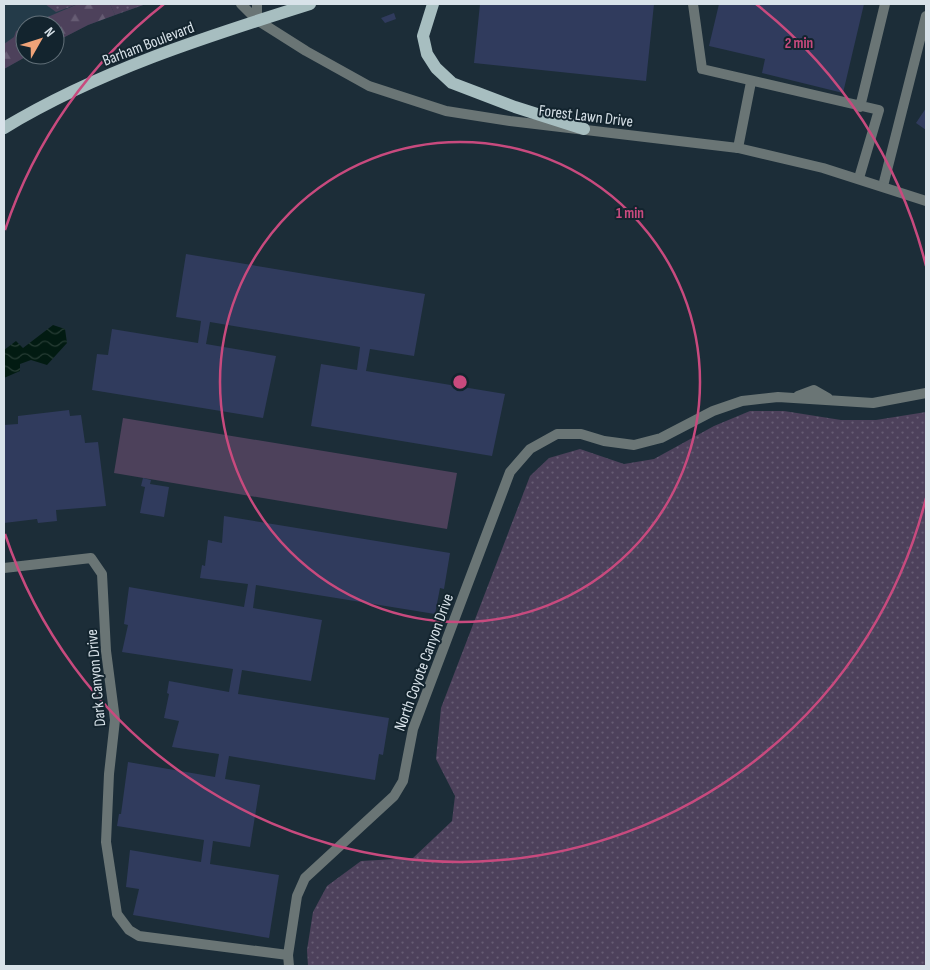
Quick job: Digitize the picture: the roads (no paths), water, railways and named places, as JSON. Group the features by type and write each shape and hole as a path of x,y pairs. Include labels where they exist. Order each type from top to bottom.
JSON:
{"main road":[{"name":"Barham Boulevard","path":"4,128 67,94 139,62 257,20 310,4"},
{"path":"433,4 427,18 423,36 427,54 436,68 452,82 515,107 584,129"}],"street":[{"name":"Forest Lawn Drive","path":"241,4 257,20 306,51 369,86 446,110 510,121 738,148 859,178 926,200"},
{"path":"257,4 257,20"},
{"path":"693,4 702,69 751,82 878,110 859,178"},
{"path":"860,106 886,4"},
{"path":"883,186 926,16"},
{"path":"738,148 751,82"},
{"name":"North Coyote Canyon Drive","path":"289,966 288,955 297,896 305,878 394,796 403,781 413,729 510,472 530,449 556,434 581,434 604,441 634,445 660,438 713,411 742,401 778,397 795,398 814,390 830,400 873,403 926,393"},
{"name":"Dark Canyon Drive","path":"4,568 91,558 102,574 106,651 116,720 109,774 106,842 117,914 129,930 139,936 288,955"}],"water":[{"path":"53,325 65,329 67,343 47,365 31,360 20,364 20,371 4,378 4,350 16,341 23,348"}]}
